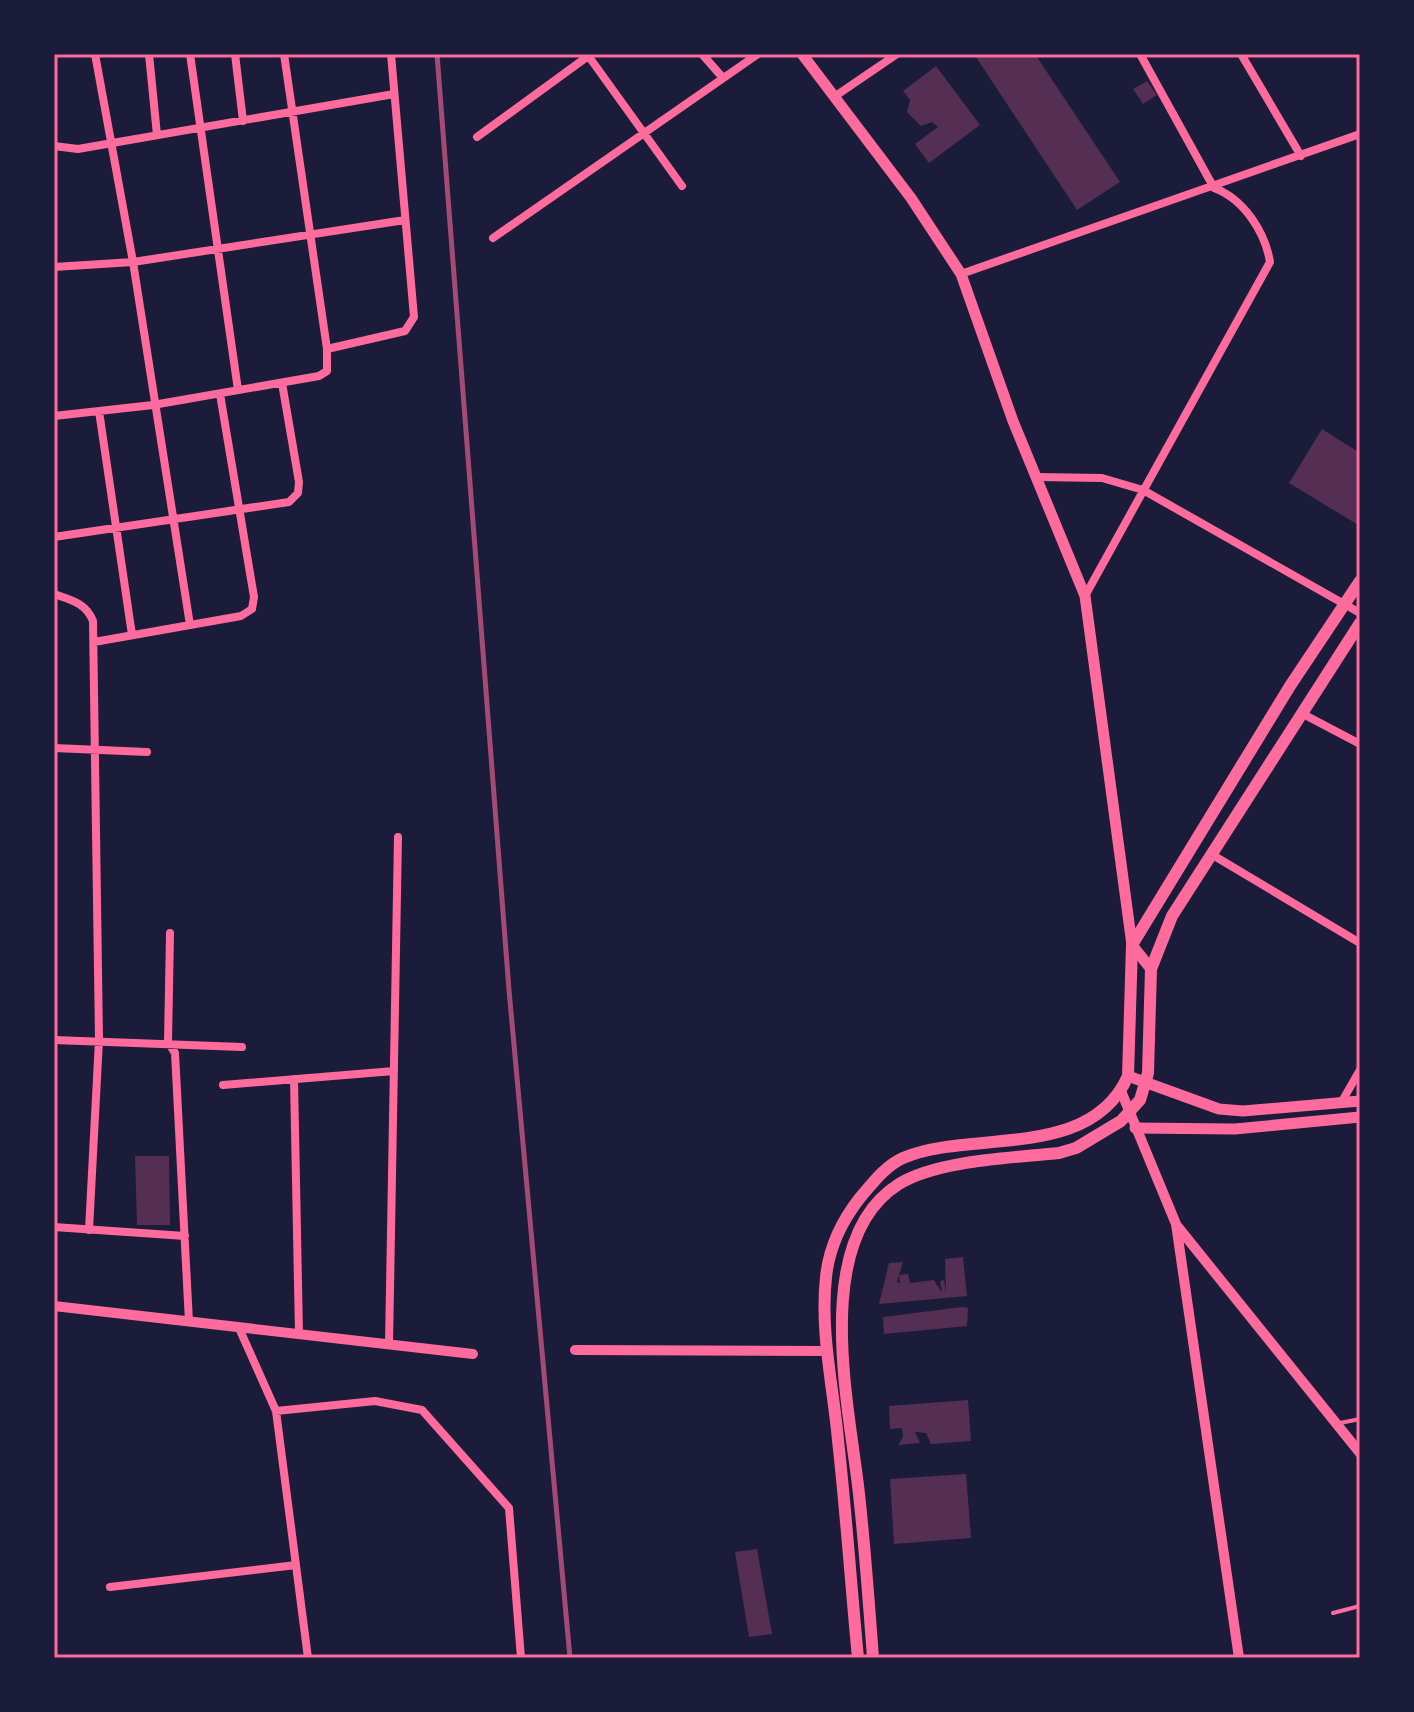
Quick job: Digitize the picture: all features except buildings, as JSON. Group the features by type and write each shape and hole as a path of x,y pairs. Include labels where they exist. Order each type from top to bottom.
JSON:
{"main road":[{"path":"802,54 911,198 961,274 1036,477 1085,596 1132,945 1128,1076 1121,1091 1108,1105 1074,1125 1033,1139 938,1150 903,1158 877,1178 846,1216 834,1243 826,1276 826,1351 838,1437 858,1658"},
{"path":"1132,945 1143,922 1360,581"},
{"path":"873,1658 842,1328 849,1257 861,1228 877,1203 916,1175 1059,1153 1076,1148 1131,1113 1147,1084 1151,969 1172,916 1360,623"},
{"path":"1132,945 1151,969"},
{"path":"1128,1076 1219,1109 1243,1111 1360,1101"},
{"path":"1135,1128 1235,1129 1360,1117"}],"street":[{"path":"95,54 133,262 153,405 190,625"},
{"path":"149,54 157,135"},
{"path":"190,54 238,390"},
{"path":"235,54 243,121"},
{"path":"54,416 220,394 319,376 327,371 327,349 284,54"},
{"path":"327,349 405,331 414,317 391,54"},
{"path":"702,54 723,78"},
{"path":"493,238 758,54"},
{"path":"834,97 897,54"},
{"path":"1085,596 1270,262 1268,247 1240,203 1230,194 1214,188 1140,54"},
{"path":"1241,54 1301,156"},
{"path":"477,137 589,55 682,186"},
{"path":"54,146 78,149 394,94"},
{"path":"961,274 1214,188 1360,134"},
{"path":"54,267 133,262 405,220"},
{"path":"54,537 289,502 298,493 282,383"},
{"path":"94,642 241,616 252,609 254,597 220,394"},
{"path":"99,411 132,635"},
{"path":"1036,477 1102,478 1143,490 1360,613"},
{"path":"54,594 79,603 89,611 94,642 99,1040 89,1230"},
{"path":"1303,714 1360,744"},
{"path":"54,748 147,752"},
{"path":"389,1345 398,837"},
{"path":"1211,854 1360,943"},
{"path":"170,933 168,1042 175,1053 189,1322"},
{"path":"54,1040 242,1047"},
{"path":"1341,1103 1360,1070"},
{"path":"223,1085 394,1071"},
{"path":"294,1079 299,1334"},
{"path":"1121,1091 1176,1224 1239,1658"},
{"path":"1176,1224 1360,1453"},
{"path":"54,1227 185,1236"},
{"path":"54,1306 473,1354"},
{"path":"239,1328 276,1411 308,1658"},
{"path":"575,1350 826,1351"},
{"path":"276,1411 375,1401 422,1410 509,1508 521,1658"},
{"path":"110,1587 296,1565"}],"lane":[{"path":"1338,1423 1360,1419"},
{"path":"1333,1613 1360,1606"}],"railway":[{"path":"437,54 509,990 570,1658"}]}
